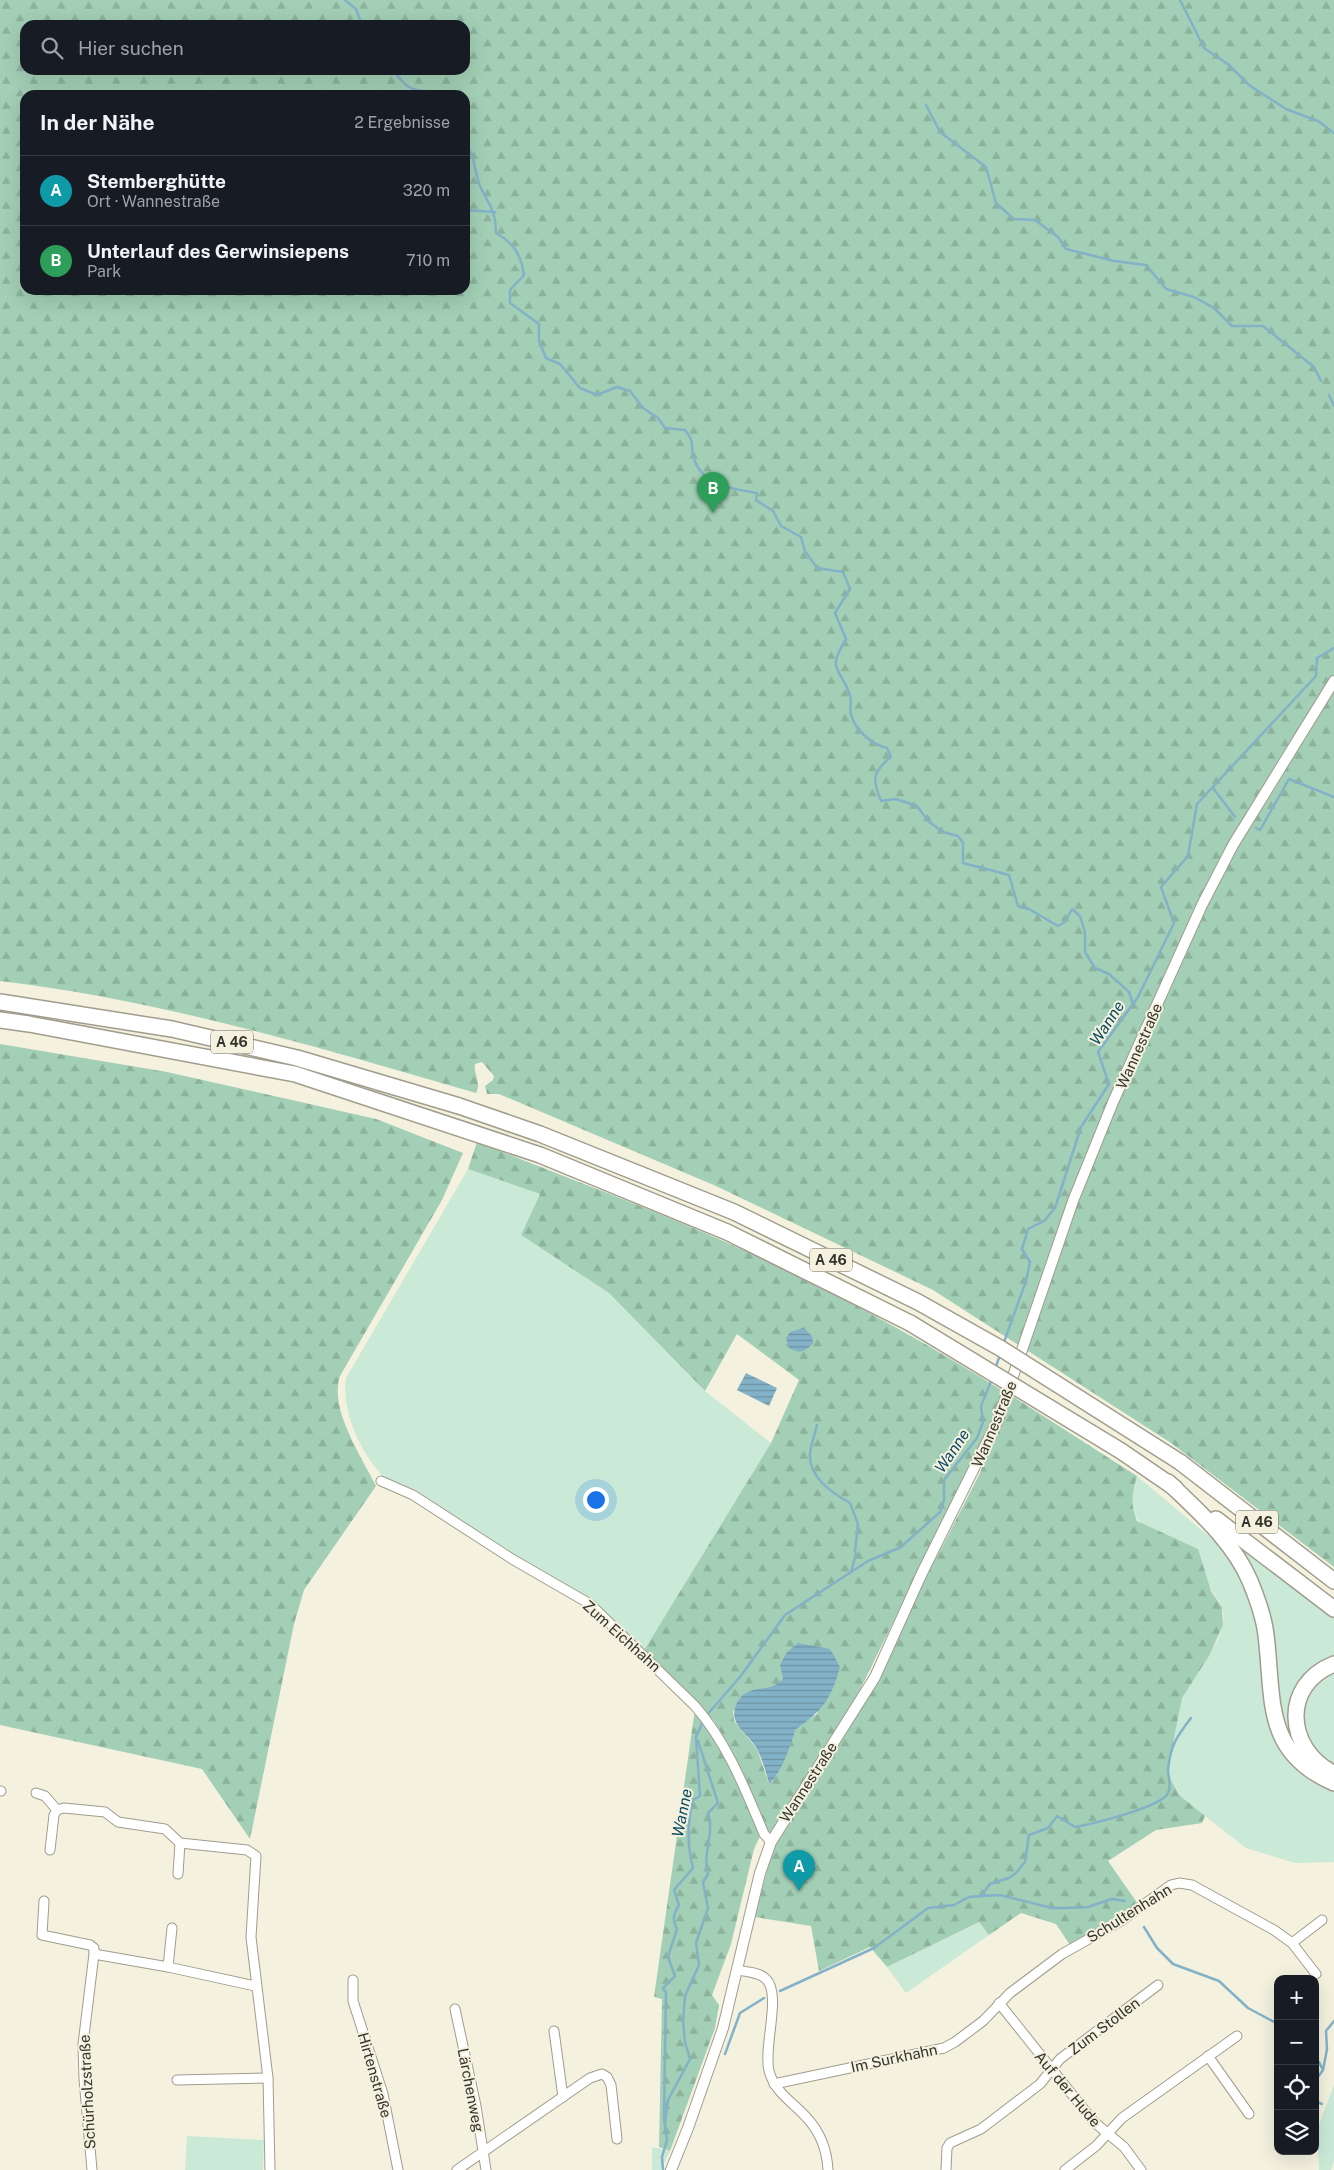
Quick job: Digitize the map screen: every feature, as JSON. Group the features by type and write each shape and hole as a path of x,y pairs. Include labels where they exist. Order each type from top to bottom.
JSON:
{"highway":[{"name":"A 46","path":"0,1002 172,1029 297,1058 458,1106 540,1134 734,1212 909,1298 1000,1348 1180,1462 1334,1582"},
{"name":"A 46","path":"0,1022 29,1024 295,1074 540,1155 727,1232 910,1323 989,1369 1167,1481 1334,1610"},
{"path":"1167,1481 1221,1536 1245,1569 1257,1598 1264,1622 1272,1707 1279,1731 1296,1759 1316,1774 1334,1782"},
{"path":"1334,1664 1324,1668 1307,1683 1298,1699 1296,1716 1298,1733 1306,1752 1322,1767 1334,1774"}],"street":[{"name":"Wannestraße","path":"671,2169 688,2128 723,2028 760,1873 771,1842 875,1678 922,1573 998,1420 1073,1201 1113,1102 1202,905 1233,845 1334,681"},
{"name":"Zum Eichhahn","path":"381,1481 413,1496 512,1559 590,1604 711,1723 728,1751 764,1834 771,1842"},
{"path":"36,1793 45,1796 57,1810"},
{"path":"50,1850 54,1815 57,1810 64,1808 107,1812 118,1822 164,1829 180,1844 247,1850 256,1856 251,1937 255,1986 268,2078 270,2170"},
{"path":"178,1874 180,1844"},
{"name":"Schultenhahn","path":"999,2003 1062,1954 1121,1921 1166,1888 1179,1883 1192,1885 1274,1930 1292,1943 1316,1974"},
{"path":"44,1901 42,1935 90,1945 94,1948 94,1954 155,1964 255,1986"},
{"path":"1292,1943 1322,1920"},
{"path":"168,1967 172,1928"},
{"name":"Schürholzstraße","path":"92,2170 83,2044 94,1954"},
{"path":"738,1970 762,1976 772,1989 774,1998 767,2056 774,2084 815,2129 823,2146 828,2170"},
{"name":"Hirtenstraße","path":"353,1980 353,2002 383,2094 398,2170"},
{"name":"Zum Stollen","path":"946,2170 947,2148 950,2143 981,2128 1040,2084 1065,2056 1158,1985"},
{"name":"Auf der Hude","path":"999,2003 1051,2070 1105,2134 1124,2147 1141,2170"},
{"name":"Im Surkhahn","path":"774,2084 944,2048 982,2021 999,2003"},
{"name":"Lärchenweg","path":"455,2010 476,2106 486,2170"},
{"path":"554,2032 564,2096"},
{"path":"1065,2170 1096,2146 1105,2134 1122,2118 1237,2036"},
{"path":"1208,2056 1249,2114"},
{"path":"456,2170 564,2096 595,2076 602,2074 607,2077 611,2084 618,2139"},
{"path":"177,2080 268,2078"}],"green space":[{"path":"0,0 1334,0 1334,1567 1171,1443 933,1290 716,1186 499,1094 487,1094 485,1086 493,1080 494,1076 482,1062 475,1064 478,1082 476,1093 240,1027 121,1000 61,989 0,981"},
{"path":"0,1044 167,1072 376,1119 463,1153 442,1200 340,1376 338,1389 339,1403 343,1417 355,1447 376,1486 304,1590 294,1624 250,1839 202,1769 0,1725"},
{"path":"477,1142 686,1225 786,1270 851,1303 914,1337 1006,1393 846,1718 769,1837 729,1747 714,1721 643,1652 771,1443 799,1380 737,1334 705,1391 609,1293 521,1235 540,1194 468,1169","holes":["783,1678 818,1713 794,1730 788,1751 778,1774 769,1784 757,1749 734,1721 733,1711 779,1684"]},
{"path":"468,1169 540,1194 521,1235 609,1293 705,1391 771,1443 643,1652 592,1602 385,1478 368,1457 355,1432 347,1404 346,1378"},
{"path":"1012,1396 1137,1476 1132,1499 1137,1521 1198,1549 1211,1591 1222,1607 1223,1625 1209,1656 1182,1698 1167,1773 1179,1795 1205,1816 1202,1823 1156,1830 1108,1861 1138,1904 1117,1919 1070,1945 1056,1924 1021,1913 989,1935 979,1922 887,1967 870,1947 819,1971 811,1926 755,1917 774,1843 940,1551 979,1475"},
{"path":"1137,1476 1216,1542 1237,1572 1254,1611 1263,1649 1271,1720 1334,1787 1334,1862 1295,1863 1246,1848 1170,1789 1168,1768 1175,1720 1181,1699 1216,1643 1223,1619 1222,1607 1207,1581 1152,1535 1135,1515 1131,1507 1131,1499"},
{"path":"1227,1533 1334,1618 1334,1660 1304,1681 1300,1748 1284,1735 1272,1652"},
{"path":"1334,1668 1334,1770 1313,1753 1300,1717 1304,1695"},
{"path":"695,1709 726,1753 761,1834 754,1849 731,1944 712,1995 719,2005 715,2028 670,2151 659,2147 662,1999 654,1997"},
{"path":"979,1922 989,1935 906,1993 887,1967"},
{"path":"1334,2085 1334,2162 1331,2170 1319,2170 1319,2125"},
{"path":"187,2136 264,2140 263,2170 185,2170"},
{"path":"652,2147 670,2151 661,2170 652,2170"}],"water":[{"path":"803,1328 812,1336 813,1343 802,1351 789,1348 786,1338 790,1332"},
{"path":"746,1373 777,1388 769,1406 737,1390"},
{"path":"798,1643 830,1649 840,1667 829,1697 819,1710 795,1730 778,1774 769,1784 758,1751 752,1741 738,1726 734,1715 735,1709 743,1695 754,1690 773,1686 783,1678 780,1665 787,1652"}],"waterway":[{"path":"345,0 356,9 360,20"},
{"path":"1180,0 1204,48 1229,65 1249,85 1286,109 1318,121 1334,133"},
{"path":"397,75 408,86 417,90"},
{"path":"926,105 940,132 986,167 996,203 1014,219 1035,220 1058,237 1066,249 1114,261 1146,265 1166,289 1194,297 1214,308 1232,326 1263,326 1314,367 1321,381"},
{"path":"470,152 480,186 493,213 496,233 512,245 521,261 524,275 510,290 510,303 539,324 539,341 546,358 560,364 580,388 597,395 617,387 630,391 643,408 658,418 665,428 685,430 692,442 694,459 704,475 720,485 757,493 756,500 773,511 781,526 801,537 805,551 817,568 843,572 850,589 835,613 846,639 836,664 850,695 850,713 853,721 870,740 887,748 891,757 877,772 875,782 881,801 896,799 917,806 928,821 943,832 958,836 963,843 963,863 1009,875 1018,906 1029,909 1058,926 1065,922 1072,909 1080,916 1085,932 1085,952 1095,968 1109,974 1129,992 1133,1004"},
{"path":"470,210 495,212"},
{"path":"1329,395 1334,406"},
{"name":"Wanne","path":"1003,1345 1026,1281 1030,1262 1022,1249 1028,1229 1044,1221 1055,1208 1081,1127 1109,1084 1098,1052 1138,997 1174,923 1161,887 1188,856 1197,804 1316,676 1317,658 1334,648"},
{"path":"1256,828 1260,830 1289,779 1334,797"},
{"path":"1213,788 1235,817"},
{"name":"Wanne","path":"995,1369 1000,1355"},
{"name":"Wanne","path":"706,1716 740,1677 785,1615 868,1561 901,1547 940,1512 944,1500 944,1480 977,1438 983,1422 981,1406 992,1379"},
{"path":"817,1425 810,1453 810,1462 813,1470 822,1483 850,1503 858,1524 856,1554 851,1572"},
{"path":"780,1991 874,1948 928,1908 954,1905 969,1897 981,1896 990,1884 1009,1878 1016,1873 1025,1862 1029,1835 1048,1828 1057,1816 1075,1827 1126,1814 1153,1804 1163,1798 1168,1793 1170,1787 1168,1770 1172,1748 1191,1718"},
{"name":"Wanne","path":"663,2170 662,2157 667,2140 664,2118 666,1993 663,1988 675,1976 668,1957 677,1929 674,1917 679,1905 674,1890 693,1868 689,1842 689,1826 693,1800 700,1796 696,1737 703,1721"},
{"path":"665,2123 668,2100 690,2059 685,2042 683,2021 685,1996 699,1965 696,1943 708,1908 703,1882 708,1874 706,1858 710,1829 708,1813 718,1803 698,1741"},
{"path":"981,1896 1000,1895 1052,1908 1088,1907 1112,1899 1125,1901"},
{"path":"1144,1927 1157,1948 1173,1964 1219,1981 1248,2008 1274,2022"},
{"path":"725,2054 740,2013 764,1998"},
{"path":"1319,2062 1323,2070 1327,2049 1326,2031 1334,2021"},
{"path":"1319,2076 1323,2070"}],"place":[{"name":"Unterlauf des Gerwinsiepens","path":"713,513"},
{"name":"Stemberghütte","path":"799,1891"}]}
